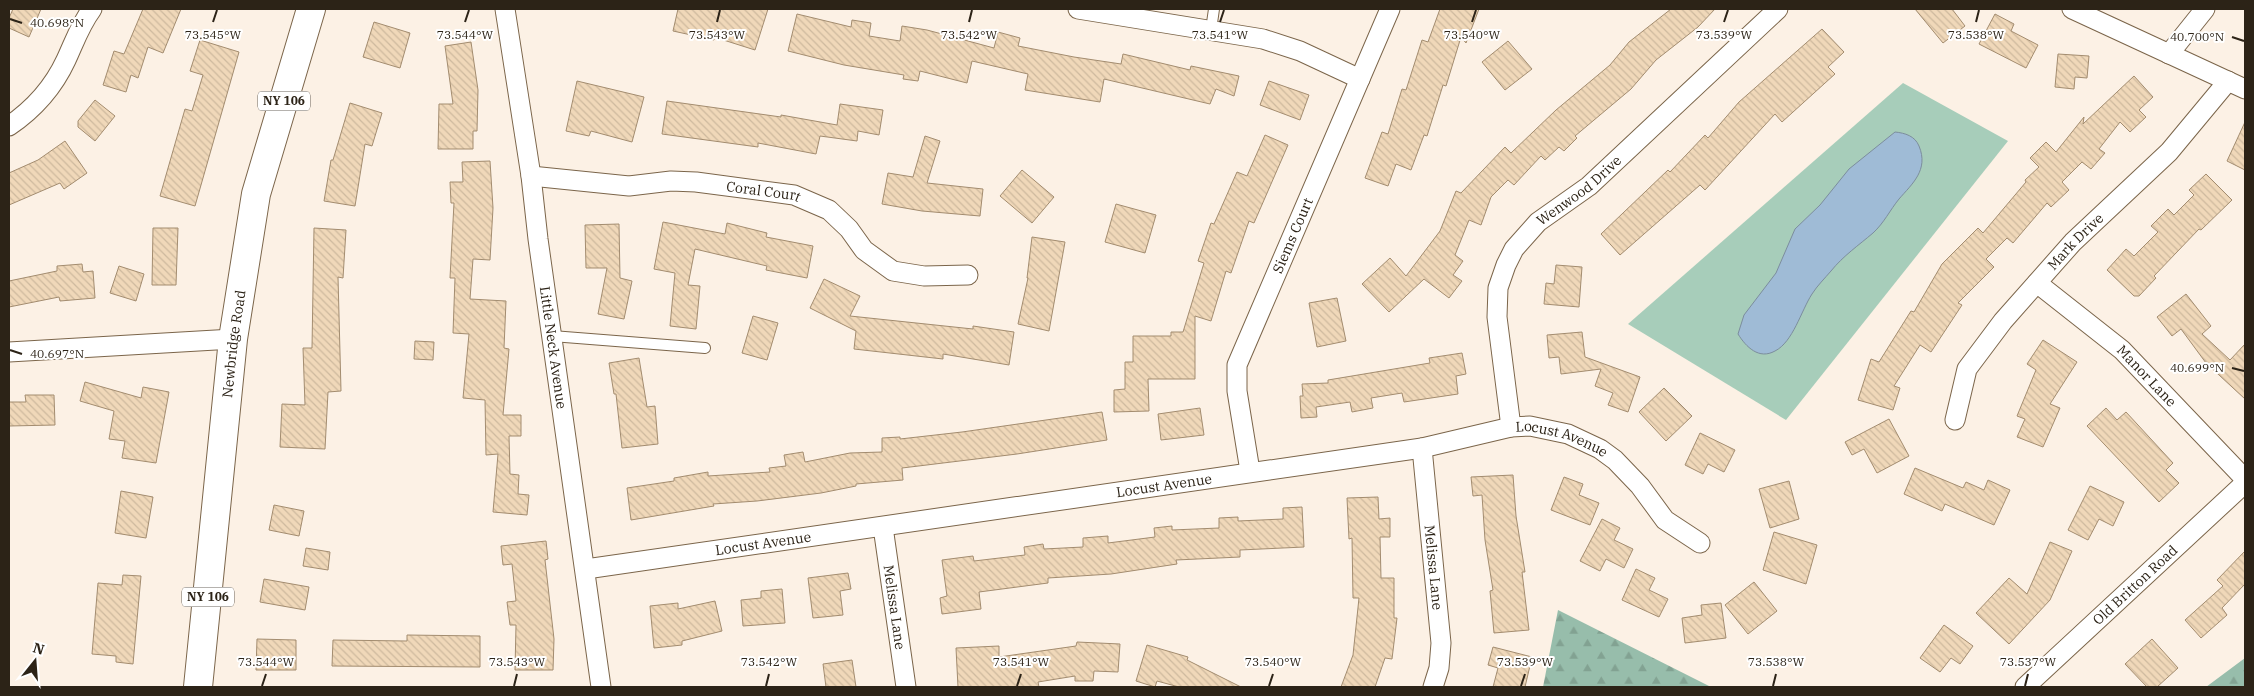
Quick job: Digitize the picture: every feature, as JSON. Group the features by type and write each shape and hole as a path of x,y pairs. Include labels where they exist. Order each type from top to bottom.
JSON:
{"main road":[{"name":"Newbridge Road","path":"198,687 233,340 256,194 311,9"}],"street":[{"path":"9,126 27,114 50,90 65,62 83,20 92,9"},
{"name":"Little Neck Avenue","path":"506,9 531,176 601,687"},
{"path":"1078,9 1263,39 1300,51 1360,79"},
{"name":"Siems Court","path":"1250,471 1236,391 1237,365 1242,349 1280,270 1390,9"},
{"name":"Wenwood Drive","path":"1511,426 1497,317 1498,288 1514,249 1538,222 1588,186 1778,9"},
{"path":"2072,9 2245,89"},
{"path":"2169,54 2205,9"},
{"name":"Mark Drive","path":"1955,420 1967,369 2072,242 2169,152 2228,81"},
{"name":"Coral Court","path":"531,176 629,186 671,181 696,182 794,195 829,210 849,229 864,250 894,271 924,276 968,275"},
{"name":"Manor Lane","path":"2037,283 2122,350 2245,479"},
{"path":"9,352 233,340"},
{"name":"Locust Avenue","path":"586,569 883,527 1250,471 1422,448 1511,426 1551,429 1583,440 1600,449 1634,479 1665,520 1700,543"},
{"name":"Melissa Lane","path":"1422,448 1441,643 1439,668 1433,687"},
{"name":"Old Britton Road","path":"2025,687 2245,484"},
{"name":"Melissa Lane","path":"883,527 906,687"}],"lane":[{"path":"1211,30 1214,9"},
{"path":"552,336 705,348"}],"green space":[{"path":"1903,83 2008,141 1786,420 1628,324"},
{"path":"1558,610 1711,687 1543,687"},
{"path":"2245,658 2245,687 2206,687"}],"water":[{"path":"1895,132 1909,136 1919,146 1922,162 1918,176 1877,229 1841,260 1816,288 1787,341 1775,351 1769,353 1764,354 1754,351 1738,334 1744,315 1776,273 1795,229 1820,205 1849,169"}],"building":[{"path":"13,9 41,9 29,37 9,28 9,18"},
{"path":"143,9 181,9 163,53 148,47 138,78 131,75 126,92 103,85 114,51 124,54"},
{"path":"678,9 768,9 755,50 714,37 714,40 673,31"},
{"path":"1440,9 1479,9 1466,43 1461,37 1446,86 1443,85 1427,136 1424,135 1411,170 1396,164 1388,186 1365,178 1382,132 1388,134 1402,89 1406,90 1422,40 1428,42"},
{"path":"1671,9 1715,9 1698,27 1656,60 1631,89 1575,136 1577,138 1564,151 1559,147 1545,160 1541,156 1514,185 1508,180 1491,197 1481,225 1469,220 1455,255 1463,261 1453,275 1462,281 1449,298 1424,279 1389,312 1362,284 1390,258 1406,276 1440,231 1456,191 1461,193 1505,147 1511,153 1556,110 1610,65 1629,42"},
{"path":"1915,9 1952,9 1965,26 1943,43"},
{"path":"797,14 851,27 852,20 871,23 869,36 900,41 902,26 927,30 994,48 998,32 1020,38 1018,46 1074,57 1121,64 1123,54 1190,70 1191,66 1239,76 1234,96 1216,89 1210,104 1104,79 1100,102 1025,90 1028,74 972,61 967,83 920,71 918,81 903,79 904,75 844,65 788,51"},
{"path":"1995,14 2014,24 2011,31 2038,45 2026,68 1979,44"},
{"path":"374,22 410,33 400,68 363,57"},
{"path":"1822,29 1844,52 1828,67 1835,74 1782,122 1775,114 1705,190 1700,185 1620,255 1601,234 1668,170 1670,172 1705,135 1708,138 1739,102"},
{"path":"200,40 239,52 195,206 160,196 185,109 192,111 203,75 190,71"},
{"path":"1508,41 1532,69 1505,90 1482,62"},
{"path":"471,42 478,90 477,131 473,131 473,149 438,149 439,104 453,104 445,46"},
{"path":"2058,54 2089,56 2087,78 2075,77 2074,89 2055,87"},
{"path":"2134,76 2153,97 2139,110 2146,117 2130,132 2120,122 2099,149 2105,153 2091,169 2082,162 2062,182 2069,190 2051,207 2047,203 2013,243 2007,238 1986,259 1994,267 1958,303 1962,305 1931,352 1920,345 1894,386 1900,388 1893,410 1858,400 1871,359 1879,362 1911,311 1914,312 1942,264 1978,228 1983,233 2026,182 2025,180 2039,167 2030,158 2046,142 2056,152 2084,117 2083,124"},
{"path":"577,81 644,97 632,142 591,131 589,136 566,131"},
{"path":"1269,81 1309,95 1300,120 1260,105"},
{"path":"95,100 115,116 95,141 78,127 78,121"},
{"path":"667,101 781,117 781,115 837,125 840,104 883,110 879,135 858,131 857,141 820,136 816,154 758,143 758,147 662,134"},
{"path":"350,103 382,113 372,146 365,144 355,206 324,201 331,160 333,160"},
{"path":"2245,122 2245,170 2227,161"},
{"path":"1265,135 1288,145 1254,223 1249,221 1231,273 1226,271 1211,321 1195,316 1195,379 1148,379 1149,411 1114,412 1114,390 1125,389 1125,362 1133,362 1133,336 1171,336 1171,332 1183,332 1204,263 1198,261 1211,223 1214,224 1237,172 1247,176"},
{"path":"925,136 940,141 927,183 983,189 980,216 922,211 882,204 888,173 913,177"},
{"path":"65,141 87,173 64,189 60,183 9,205 9,173 38,160"},
{"path":"490,161 493,208 490,260 473,259 470,299 506,301 504,348 509,349 503,415 521,415 521,436 509,436 510,474 519,475 518,494 529,495 527,515 493,512 498,454 486,455 485,400 463,398 469,334 453,333 455,278 450,278 454,203 451,203 450,182 463,182 462,162"},
{"path":"1022,170 1054,197 1032,223 1000,196"},
{"path":"2206,174 2232,200 2201,230 2199,229 2154,276 2156,278 2139,296 2134,296 2107,270 2126,249 2134,256 2158,232 2151,226 2168,209 2174,215 2194,195 2189,190"},
{"path":"1116,204 1156,215 1145,253 1105,242"},
{"path":"663,222 725,234 727,223 767,233 766,237 813,246 807,278 766,270 767,266 695,249 688,285 700,286 696,329 670,326 675,273 654,269"},
{"path":"619,224 620,278 632,281 624,319 598,314 607,268 586,268 585,225"},
{"path":"153,228 178,228 176,285 152,285"},
{"path":"314,228 346,230 343,278 338,277 341,391 328,392 325,449 280,447 282,404 305,405 303,348 312,348"},
{"path":"1032,237 1065,242 1049,331 1018,324 1028,278"},
{"path":"82,264 83,272 93,271 95,298 60,301 59,297 9,307 9,281 57,271 57,266"},
{"path":"1556,265 1582,267 1579,307 1544,304 1546,283 1554,284"},
{"path":"119,266 144,274 136,301 110,293"},
{"path":"824,279 860,296 850,316 973,329 973,326 1014,332 1009,365 943,354 943,359 854,349 856,331 810,308"},
{"path":"2186,294 2211,326 2202,334 2230,360 2245,344 2245,399 2206,363 2181,329 2172,336 2157,317"},
{"path":"1337,298 1346,341 1317,347 1309,303"},
{"path":"753,316 778,323 767,360 742,353"},
{"path":"1582,332 1585,357 1640,377 1628,412 1608,405 1613,393 1595,386 1601,369 1561,374 1559,357 1549,358 1547,335"},
{"path":"2043,340 2077,362 2050,404 2060,408 2043,447 2017,437 2025,419 2017,416 2036,370 2027,364"},
{"path":"415,341 434,342 433,360 414,359"},
{"path":"1462,353 1466,374 1456,376 1458,394 1404,402 1402,393 1371,398 1373,408 1352,412 1350,402 1316,407 1317,417 1301,418 1300,396 1303,396 1302,384 1328,383 1328,380 1430,363 1429,358"},
{"path":"639,358 647,407 655,406 658,444 622,448 616,394 614,394 609,363"},
{"path":"85,382 141,398 143,387 169,392 156,463 122,458 125,441 109,439 114,411 80,401"},
{"path":"1664,388 1692,416 1666,441 1639,412"},
{"path":"25,395 54,395 55,425 9,426 9,402 26,402"},
{"path":"1200,408 1204,435 1161,440 1158,414"},
{"path":"2106,408 2117,420 2126,412 2173,463 2166,470 2179,483 2159,502 2087,426"},
{"path":"1102,412 1107,440 1017,454 902,468 903,480 856,484 856,486 821,493 713,504 714,506 631,520 627,488 674,481 674,478 708,472 708,476 770,472 769,468 786,466 784,455 803,452 805,462 850,453 882,452 882,438 900,437 900,439 962,432"},
{"path":"1889,419 1909,456 1877,473 1864,449 1852,455 1845,442"},
{"path":"1700,433 1735,450 1724,472 1708,464 1703,474 1685,465"},
{"path":"1915,468 1963,488 1966,482 1984,490 1988,480 2010,490 1994,525 1945,504 1942,511 1904,494"},
{"path":"1513,475 1516,516 1525,572 1522,572 1529,630 1494,633 1490,591 1493,590 1485,540 1482,495 1473,496 1471,477"},
{"path":"1564,477 1583,484 1579,495 1599,503 1590,525 1551,510"},
{"path":"1789,481 1799,519 1770,528 1759,489"},
{"path":"2090,486 2124,502 2113,526 2099,519 2088,540 2068,530"},
{"path":"121,491 153,497 146,538 115,533"},
{"path":"1378,497 1379,519 1390,518 1390,537 1380,537 1381,578 1394,578 1394,618 1397,618 1392,659 1385,658 1375,687 1341,687 1353,655 1359,598 1353,598 1352,538 1349,539 1347,498"},
{"path":"274,505 304,511 299,536 269,530"},
{"path":"1302,507 1304,547 1240,550 1240,557 1176,560 1177,564 1111,574 1048,578 1048,583 979,592 981,609 942,614 940,598 947,596 942,560 973,556 974,561 1025,555 1024,547 1043,544 1044,549 1083,547 1083,538 1108,536 1108,543 1155,537 1154,528 1172,526 1172,530 1219,528 1219,518 1238,517 1238,521 1283,519 1283,508"},
{"path":"1602,519 1620,528 1614,540 1633,549 1624,568 1606,559 1600,571 1580,561"},
{"path":"1774,532 1817,545 1806,584 1763,570"},
{"path":"546,541 548,559 545,560 554,639 553,670 515,670 516,625 510,625 507,602 516,601 512,564 503,565 501,546"},
{"path":"2050,542 2072,551 2050,600 2009,644 1976,613 2009,578 2027,594"},
{"path":"306,548 330,552 328,570 303,566"},
{"path":"2245,551 2245,584 2222,608 2227,615 2201,638 2185,620 2223,586 2217,580"},
{"path":"1636,569 1655,578 1649,590 1668,599 1659,617 1622,600"},
{"path":"848,573 851,589 840,591 843,615 813,618 808,578"},
{"path":"123,575 141,576 133,664 116,662 116,656 92,654 98,583 122,585"},
{"path":"264,579 309,587 305,610 260,602"},
{"path":"1754,582 1777,611 1748,634 1725,605"},
{"path":"782,589 785,623 743,626 741,600 761,598 761,591"},
{"path":"715,601 722,631 682,641 682,645 654,648 650,606 678,603 678,609"},
{"path":"1721,603 1726,638 1685,643 1682,618 1702,615 1701,605"},
{"path":"1944,625 1973,646 1960,664 1951,658 1940,672 1920,658"},
{"path":"407,635 480,636 480,667 332,666 333,640 407,641"},
{"path":"257,639 296,640 296,670 256,670"},
{"path":"2152,639 2178,668 2157,687 2147,687 2125,664"},
{"path":"1077,642 1120,644 1118,672 1094,671 1093,681 1075,681 1075,676 1038,682 1039,687 958,687 956,648 999,646 999,657 1076,646"},
{"path":"1147,645 1188,657 1187,660 1241,687 1179,687 1157,681 1155,687 1136,681"},
{"path":"1493,647 1532,657 1525,687 1493,687 1498,668 1488,665"},
{"path":"852,660 856,687 826,687 823,664"}]}
